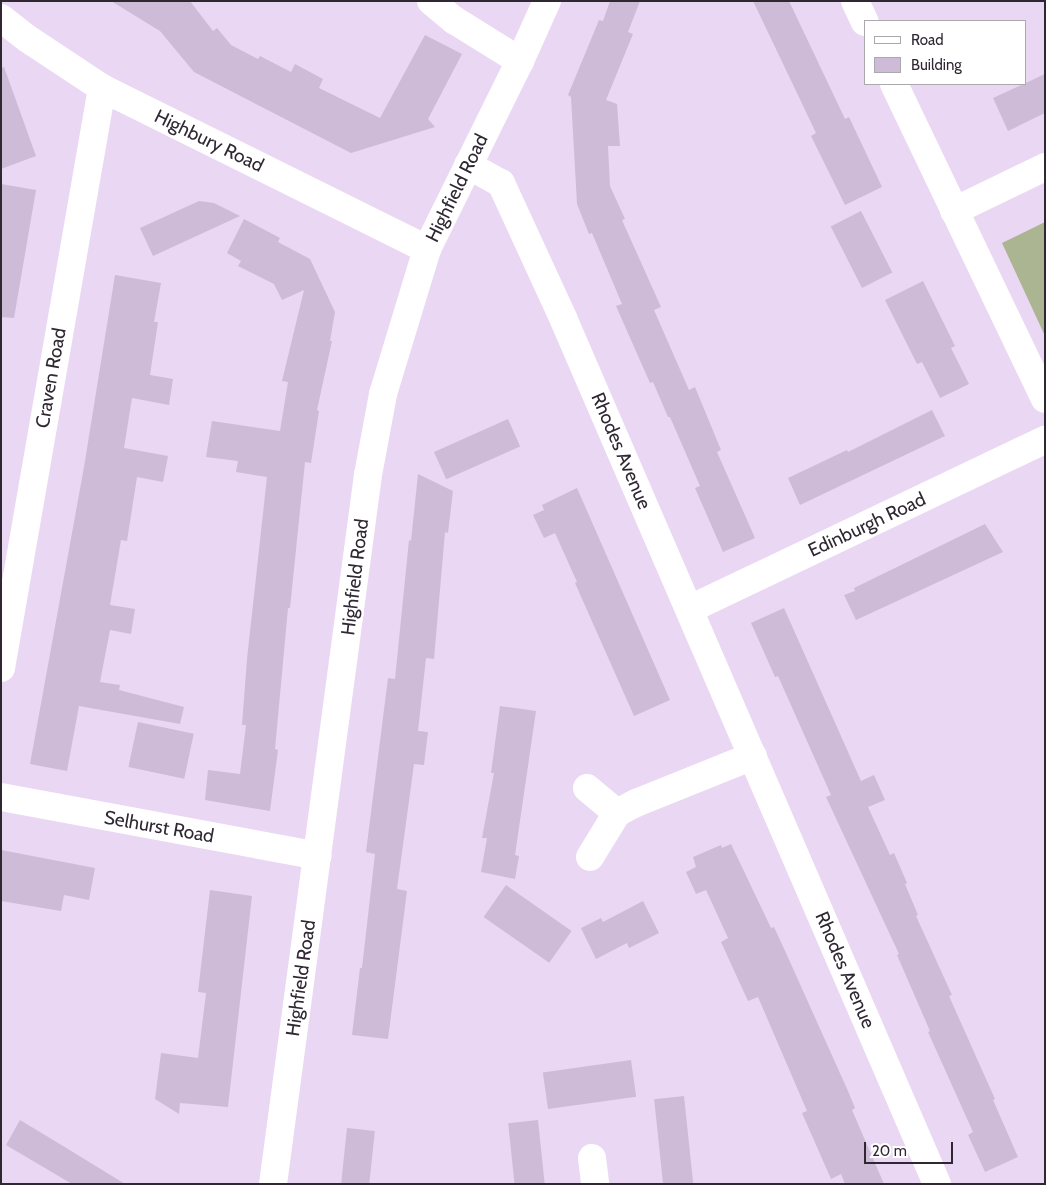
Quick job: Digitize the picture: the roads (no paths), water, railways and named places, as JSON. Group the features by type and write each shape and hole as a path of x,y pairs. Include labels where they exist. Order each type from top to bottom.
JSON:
{"street":[{"path":"431,1 454,20 520,61"},
{"name":"Highfield Road","path":"273,1184 368,475 379,412 389,369 427,249 520,61 547,1"},
{"path":"855,1 864,20"},
{"name":"Highbury Road","path":"1,18 28,39 102,88 427,249"},
{"path":"894,85 1045,399"},
{"name":"Craven Road","path":"1,668 102,88"},
{"name":"Rhodes Avenue","path":"468,165 501,183 563,318 690,609 937,1184"},
{"path":"954,211 1045,167"},
{"name":"Edinburgh Road","path":"690,609 1045,440"},
{"path":"590,857 617,813 636,803 753,756"},
{"path":"587,788 617,813"},
{"name":"Selhurst Road","path":"1,797 318,856"}]}
